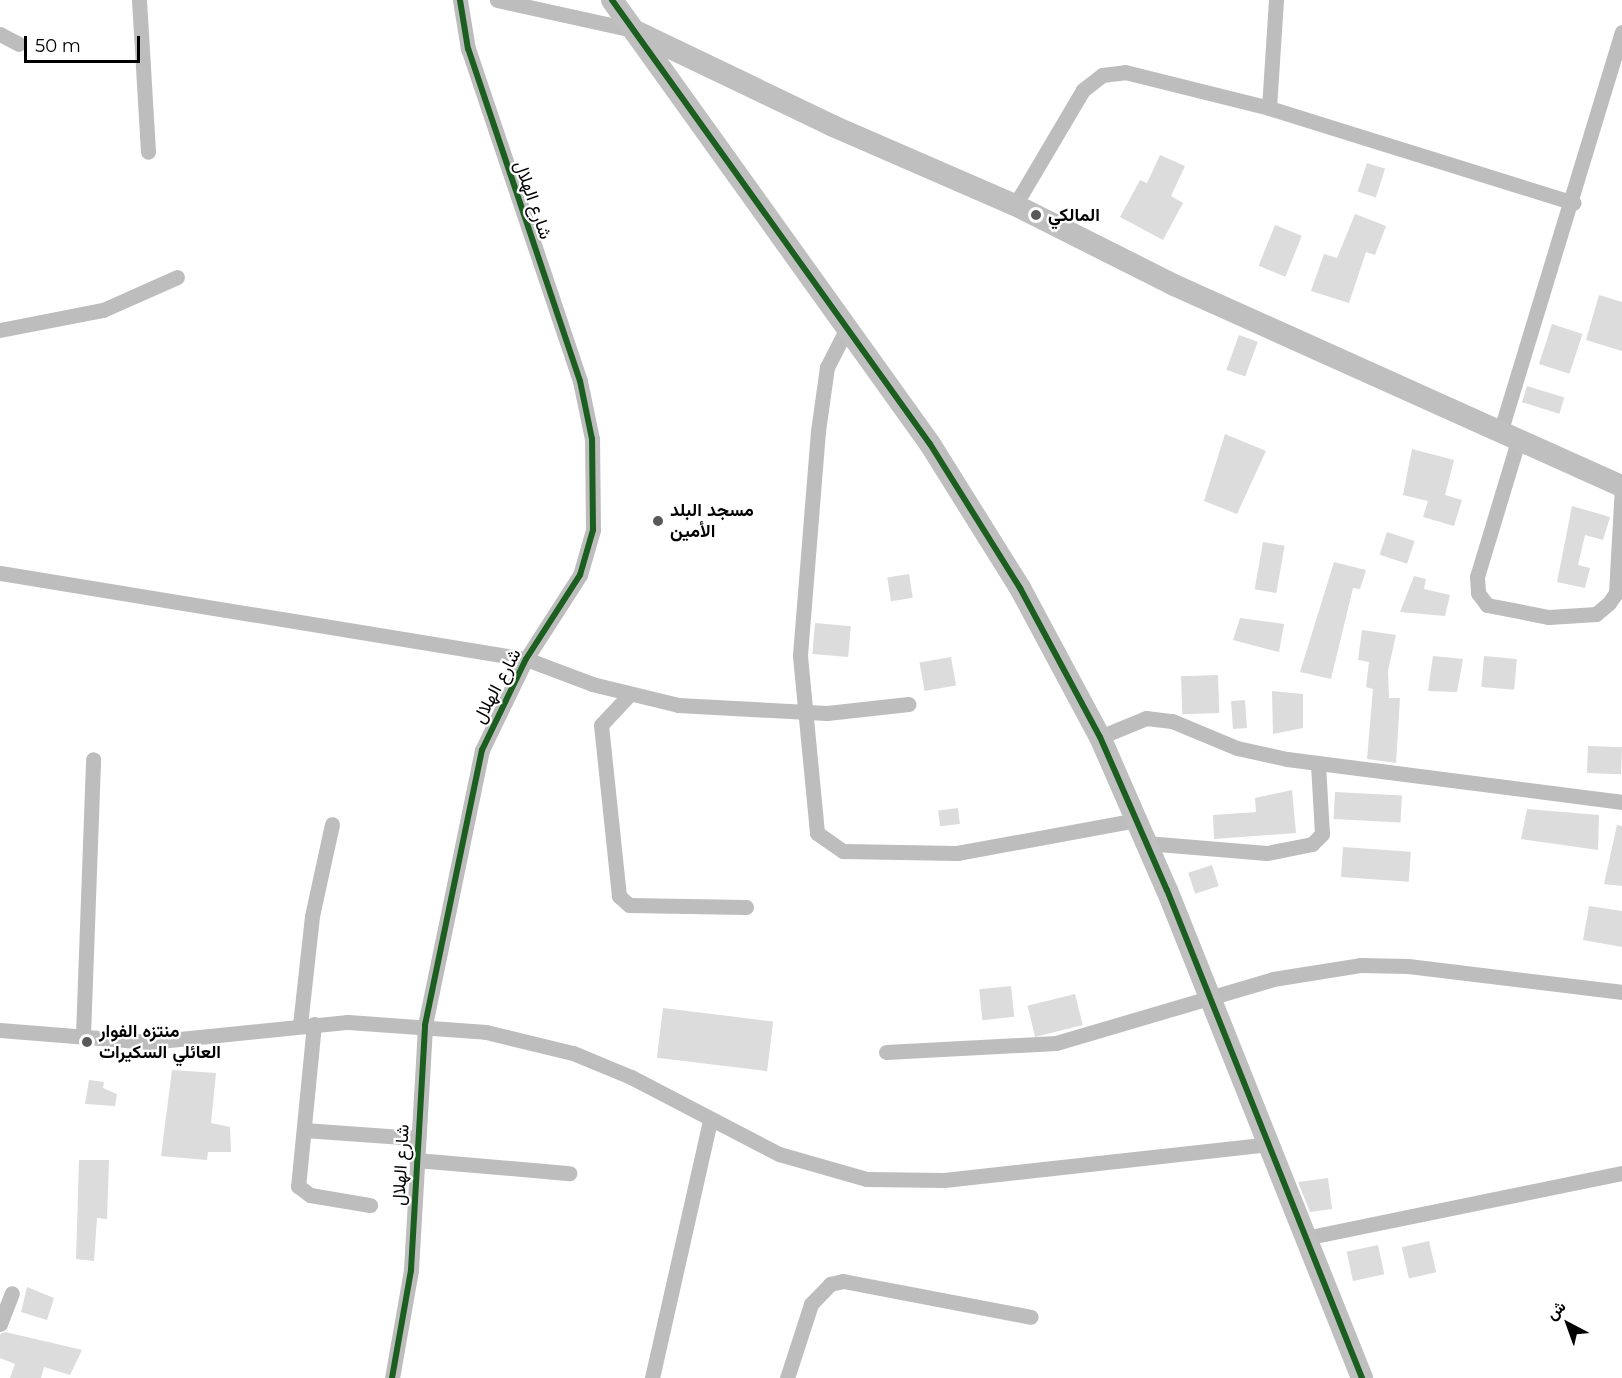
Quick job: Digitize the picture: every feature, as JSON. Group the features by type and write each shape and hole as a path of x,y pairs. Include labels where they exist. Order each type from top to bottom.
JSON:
{"street":[{"path":"139,0 148,152"},
{"name":"شارع الهلال","path":"392,1378 411,1270 416,1138 424,1025 482,750 526,659 580,575 593,530 592,439 580,381 468,49 460,0"},
{"path":"497,0 633,30 832,126 1015,205 1174,285 1509,437 1622,485 1616,593 1609,603 1596,614 1549,617 1487,605 1478,593 1477,577 1509,437 1622,32"},
{"path":"612,0 844,332 930,444 1020,588 1100,737 1146,843 1212,996 1305,1238 1362,1378"},
{"path":"1269,108 1276,0"},
{"path":"0,34 19,44"},
{"path":"1015,205 1083,90 1102,75 1125,72 1269,108 1574,203"},
{"path":"0,330 104,310 177,277"},
{"path":"844,332 827,367 818,431 800,656 808,710 817,833 836,849 887,856 957,853 1136,820"},
{"path":"0,573 526,659 630,694 678,705 872,712 909,704"},
{"path":"630,694 601,725 619,896 628,905 746,907"},
{"path":"1100,737 1146,718 1172,721 1238,748 1318,765 1622,802"},
{"path":"83,1035 93,759"},
{"path":"1146,843 1267,853 1312,844 1322,834 1318,765"},
{"path":"332,824 312,916 304,1130 298,1186 303,1192 370,1205"},
{"path":"886,1052 1056,1043 1212,996 1360,965 1622,992"},
{"path":"0,1030 192,1041 307,1024 424,1025 486,1032 573,1053 631,1077 710,1121 779,1154 867,1179 944,1180 1269,1144"},
{"path":"652,1378 710,1121"},
{"path":"304,1130 416,1138"},
{"path":"416,1160 569,1173"},
{"path":"1305,1238 1622,1173"},
{"path":"787,1378 811,1304 830,1284 843,1281 1031,1317"},
{"path":"0,1324 12,1293"}],"building":[{"path":"1160,155 1185,166 1171,196 1183,203 1163,240 1120,217 1140,180 1147,183"},
{"path":"1367,163 1385,169 1376,197 1358,192"},
{"path":"1355,214 1386,226 1375,255 1366,252 1349,303 1311,291 1324,254 1337,258"},
{"path":"1275,225 1302,236 1285,277 1259,266"},
{"path":"1599,295 1622,302 1622,351 1586,340"},
{"path":"1552,324 1582,334 1569,374 1539,364"},
{"path":"1239,335 1258,342 1245,377 1226,370"},
{"path":"1527,386 1564,397 1559,414 1522,402"},
{"path":"1225,434 1266,451 1237,514 1204,501"},
{"path":"1412,449 1454,460 1445,495 1462,500 1454,526 1423,517 1428,501 1403,495"},
{"path":"1572,506 1610,517 1603,540 1585,535 1578,565 1590,568 1585,588 1557,582"},
{"path":"1387,532 1415,541 1407,564 1380,555"},
{"path":"1263,542 1285,546 1276,593 1255,589"},
{"path":"1334,562 1366,570 1360,589 1353,588 1331,679 1300,672"},
{"path":"909,574 913,598 891,601 887,577"},
{"path":"1414,576 1426,579 1424,589 1450,595 1445,616 1400,612"},
{"path":"1240,618 1284,624 1279,652 1233,640"},
{"path":"815,623 851,626 848,657 812,654"},
{"path":"1362,630 1396,635 1388,671 1389,698 1400,698 1396,763 1367,759 1373,689 1366,687 1369,662 1358,660"},
{"path":"1433,656 1463,659 1457,692 1428,691"},
{"path":"1484,656 1517,659 1514,690 1481,687"},
{"path":"951,657 956,686 925,691 919,663"},
{"path":"1218,675 1219,713 1182,714 1181,676"},
{"path":"1272,691 1303,694 1303,728 1273,734"},
{"path":"1245,700 1247,728 1233,729 1231,701"},
{"path":"1588,746 1622,747 1621,774 1587,773"},
{"path":"1292,790 1296,833 1214,839 1213,815 1256,812 1255,798"},
{"path":"1335,792 1402,796 1400,822 1334,819"},
{"path":"958,808 960,824 940,826 938,810"},
{"path":"1527,809 1599,815 1598,850 1521,839"},
{"path":"1617,825 1622,826 1622,886 1604,884"},
{"path":"1343,847 1411,852 1409,882 1341,877"},
{"path":"1212,865 1219,886 1195,894 1188,873"},
{"path":"1589,906 1622,911 1622,947 1583,940"},
{"path":"1011,986 1014,1017 982,1020 979,989"},
{"path":"1075,994 1083,1025 1035,1037 1027,1006"},
{"path":"663,1008 773,1022 767,1071 657,1058"},
{"path":"172,1070 216,1073 211,1123 230,1127 231,1152 208,1152 207,1160 161,1156"},
{"path":"89,1080 104,1082 103,1088 117,1094 115,1106 85,1104"},
{"path":"79,1160 109,1160 107,1219 97,1218 94,1261 76,1259"},
{"path":"1328,1178 1332,1209 1310,1212 1298,1182"},
{"path":"1429,1241 1436,1272 1409,1278 1402,1247"},
{"path":"1378,1245 1384,1274 1353,1281 1347,1252"},
{"path":"27,1287 54,1298 47,1320 21,1312"},
{"path":"5,1332 82,1350 70,1375 44,1367 41,1378 10,1378 15,1364 0,1358 0,1334"}],"cycle path":[{"path":"392,1378 411,1270 425,1025 482,750 526,659 580,575 593,530 592,439 580,381 468,49 460,0"},
{"path":"612,0 930,444 1020,588 1100,737 1167,890 1362,1378"}],"place":[{"name":"المالكي","path":"1036,215"},
{"name":"مسجد البلد الأمين","path":"658,521"},
{"name":"منتزه الفوار العائلي السكيرات","path":"87,1042"}]}
